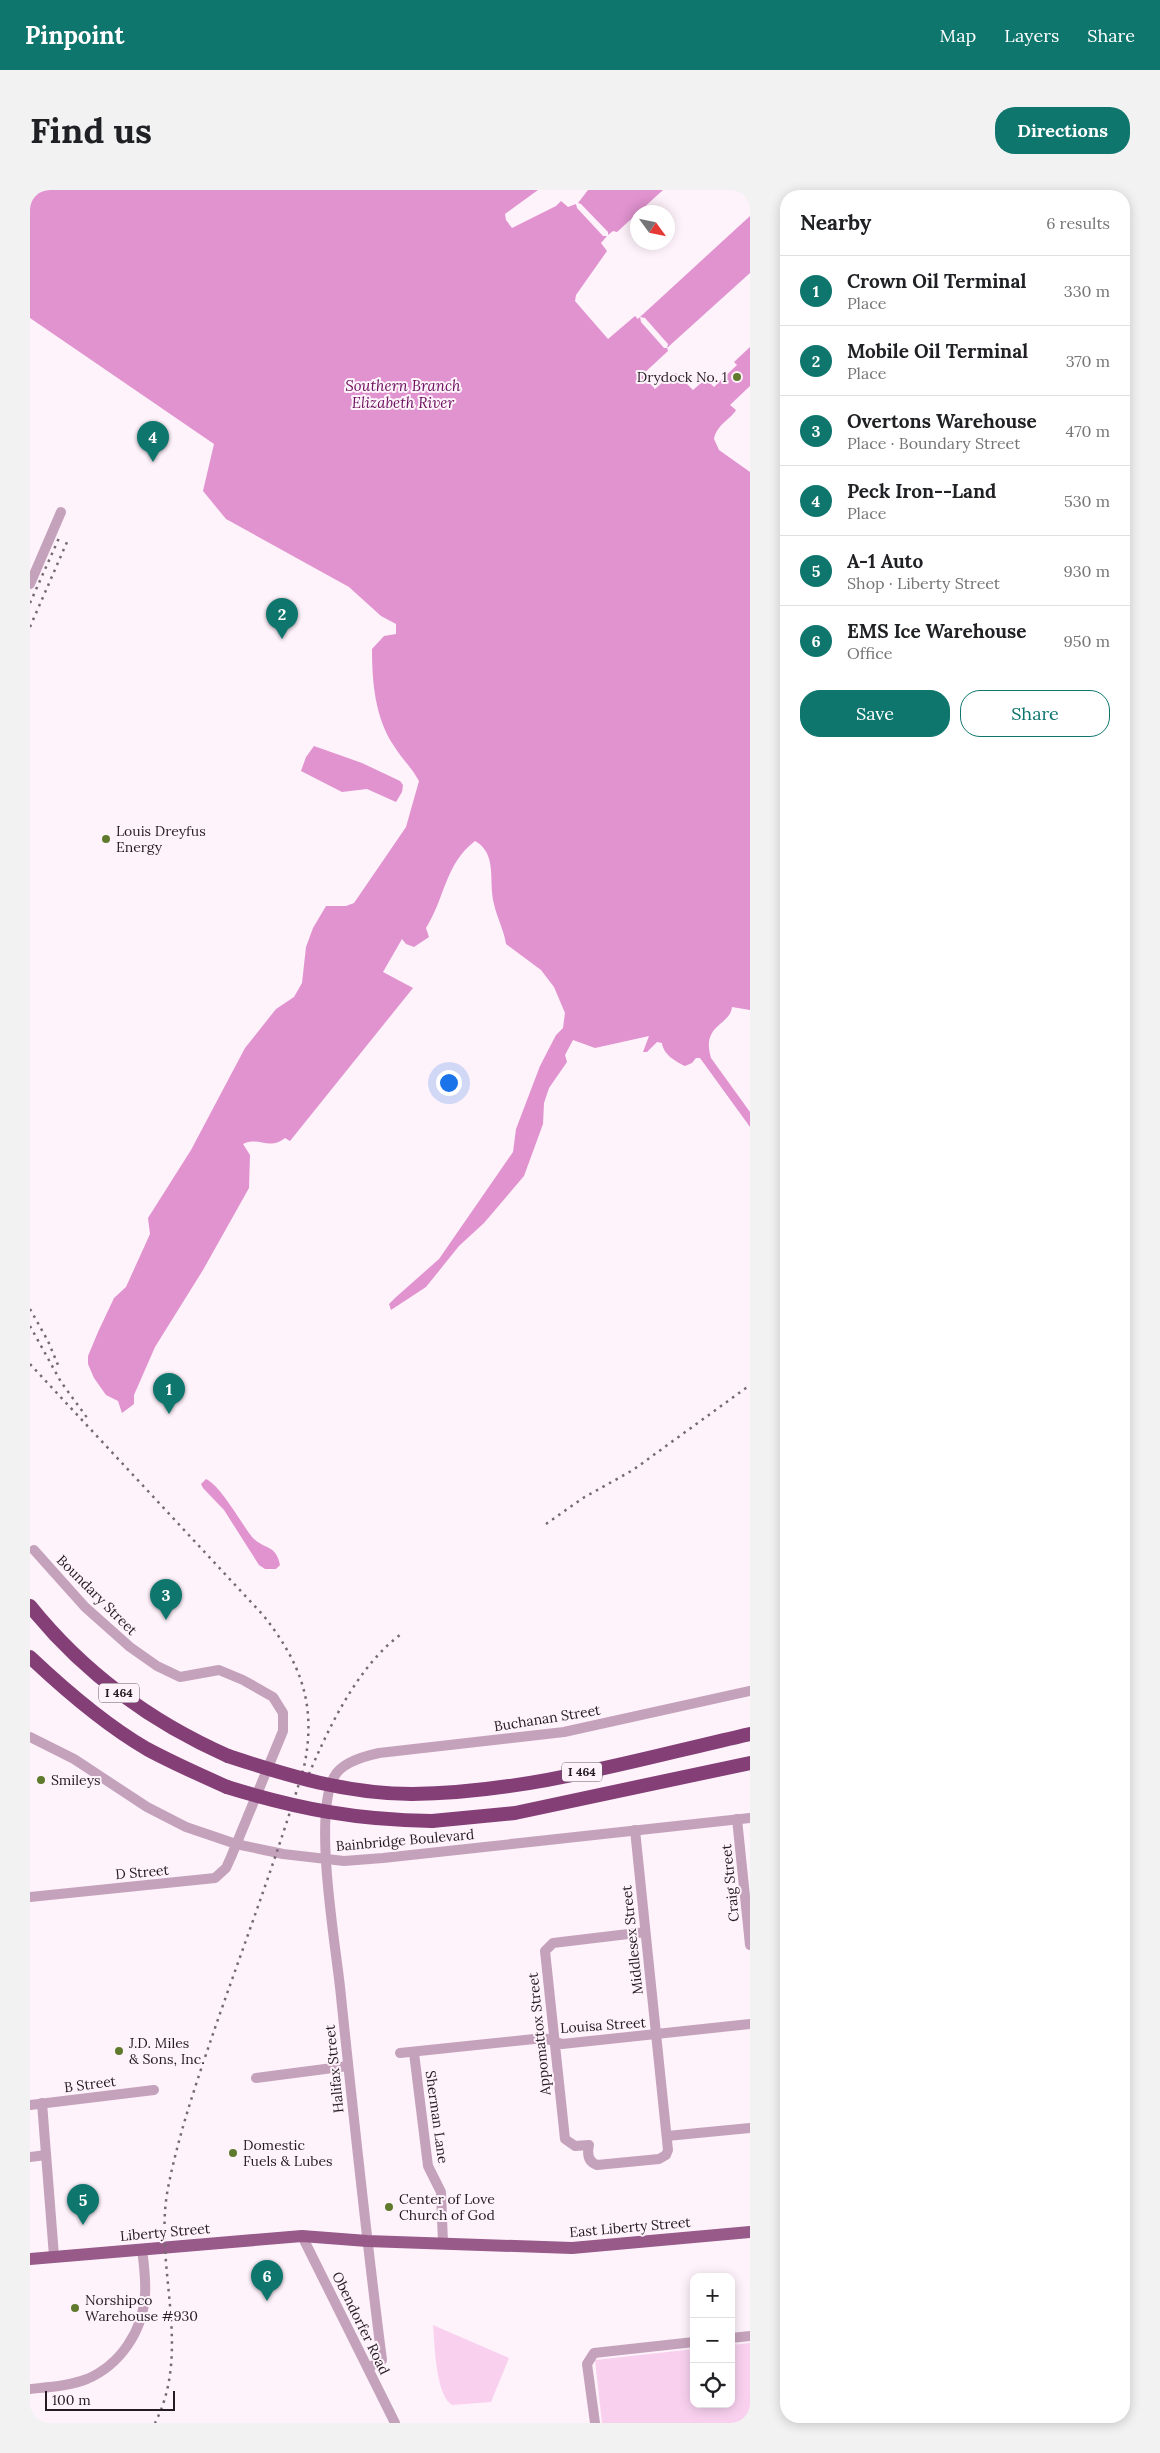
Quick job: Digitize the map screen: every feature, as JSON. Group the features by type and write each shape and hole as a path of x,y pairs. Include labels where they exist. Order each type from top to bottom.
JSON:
{"highway":[{"name":"I 464","path":"30,1606 75,1656 123,1696 177,1731 228,1756 322,1785 364,1792 452,1794 516,1785 750,1734"},
{"name":"I 464","path":"30,1657 77,1699 120,1732 147,1749 227,1787 308,1810 339,1816 432,1821 515,1813 750,1763"}],"main road":[{"name":"East Liberty Street","path":"302,2236 367,2241 597,2248 750,2232"},
{"name":"Liberty Street","path":"30,2259 302,2236"}],"street":[{"path":"30,584 61,512"},
{"name":"Boundary Street","path":"34,1550 85,1607 130,1647 157,1666 180,1676 219,1670 273,1697 283,1714 283,1731 236,1844"},
{"name":"Buchanan Street","path":"348,1765 379,1753 564,1732 750,1691"},
{"name":"Bainbridge Boulevard","path":"30,1737 74,1759 169,1819 236,1844 280,1854 326,1860 344,1862 750,1818"},
{"name":"Halifax Street","path":"348,1765 334,1776 325,1805 326,1860 367,2241 382,2360 368,2368"},
{"name":"Craig Street","path":"737,1820 750,1945"},
{"name":"Middlesex Street","path":"589,2145 588,2158 597,2165 659,2159 663,2158 668,2150 635,1830"},
{"name":"D Street","path":"32,1896 215,1878 226,1868 236,1844"},
{"name":"Appomattox Street","path":"589,2145 575,2146 565,2139 545,1951 553,1943 645,1932"},
{"name":"Louisa Street","path":"400,2053 544,2038 562,2044 750,2024"},
{"name":"Sherman Lane","path":"414,2053 428,2166 441,2192 443,2243"},
{"path":"256,2078 348,2066"},
{"name":"B Street","path":"30,2104 154,2090"},
{"path":"42,2103 54,2256"},
{"path":"667,2136 750,2128"},
{"path":"30,2157 46,2156"},
{"name":"Obendorfer Road","path":"302,2236 395,2423"},
{"path":"30,2389 70,2384 86,2379 108,2366 127,2346 140,2322 143,2311 145,2294 142,2249"},
{"path":"735,2338 750,2336"},
{"path":"595,2423 588,2364 589,2358 598,2351 690,2342"}],"shaded area":[{"path":"433,2325 509,2358 491,2402 452,2405 446,2399 439,2380"},
{"path":"750,2343 750,2423 602,2423 595,2360 690,2349 690,2408 735,2408 735,2345"}],"water":[{"name":"Southern Branch Elizabeth River","path":"30,190 538,190 505,214 506,220 512,228 556,206 561,201 568,207 576,204 577,208 603,236 607,236 601,243 607,251 576,295 575,301 608,339 635,316 638,319 640,317 641,322 668,351 642,375 655,389 672,374 676,373 693,390 701,383 708,381 714,387 737,365 734,362 750,347 750,386 730,405 736,410 718,429 714,439 719,450 750,472 750,1010 732,1007 730,1013 713,1032 709,1047 711,1058 750,1112 750,1127 700,1058 696,1058 692,1063 685,1066 670,1057 662,1043 657,1042 647,1052 643,1052 649,1036 595,1048 573,1040 565,1055 567,1062 549,1088 544,1103 543,1124 524,1176 484,1223 459,1246 426,1287 391,1310 389,1304 439,1259 513,1152 516,1129 540,1066 556,1035 563,1028 565,1013 554,987 541,970 506,944 492,895 490,861 482,846 475,841 457,860 451,871 426,928 429,937 414,947 406,944 402,939 383,972 413,988 290,1141 285,1138 279,1142 269,1144 249,1142 243,1144 250,1155 249,1188 203,1270 155,1347 134,1395 134,1404 122,1413 118,1401 106,1395 94,1378 88,1364 88,1356 114,1298 126,1287 150,1234 148,1218 191,1150 245,1048 276,1009 294,997 302,983 306,947 313,928 326,906 346,906 354,903 406,827 419,781 388,735 379,712 374,687 372,649 384,636 396,634 396,624 381,616 349,587 226,519 203,491 214,444 30,318"},
{"path":"588,190 663,190 647,205 630,205 630,220 617,232 613,231 608,235 608,232 578,203"},
{"path":"750,216 750,273 667,348 668,344 645,318 640,317"},
{"path":"314,746 362,763 400,781 403,785 402,792 396,802 367,789 342,792 301,771 306,757"},
{"path":"206,1479 218,1489 252,1537 273,1550 280,1565 276,1569 265,1569 259,1565 224,1510 203,1488 201,1484"}],"railway":[{"path":"30,603 59,538"},
{"path":"30,627 67,542"},
{"path":"30,1309 48,1341 58,1365"},
{"path":"30,1326 61,1382 88,1419"},
{"path":"30,1364 263,1615 287,1650 296,1668 307,1704 308,1745 304,1767 273,1864 196,2085 183,2126 168,2188 165,2217 165,2247 172,2337 171,2366 166,2395 155,2423"},
{"path":"546,1524 583,1498 633,1470 750,1385"},
{"path":"306,1781 333,1722 356,1683 384,1649 400,1635"}],"place":[{"name":"Drydock No. 1","path":"737,377"},
{"name":"Peck Iron--Land","path":"153,462"},
{"name":"Mobile Oil Terminal","path":"282,639"},
{"name":"Louis Dreyfus Energy","path":"106,839"},
{"name":"Crown Oil Terminal","path":"169,1414"},
{"name":"Overtons Warehouse","path":"166,1620"},
{"name":"Smileys","path":"41,1780"},
{"name":"J.D. Miles & Sons, Inc.","path":"119,2051"},
{"name":"Domestic Fuels & Lubes","path":"233,2153"},
{"name":"Center of Love Church of God","path":"389,2207"},
{"name":"A-1 Auto","path":"83,2225"},
{"name":"EMS Ice Warehouse","path":"267,2301"},
{"name":"Norshipco Warehouse #930","path":"75,2308"}]}
